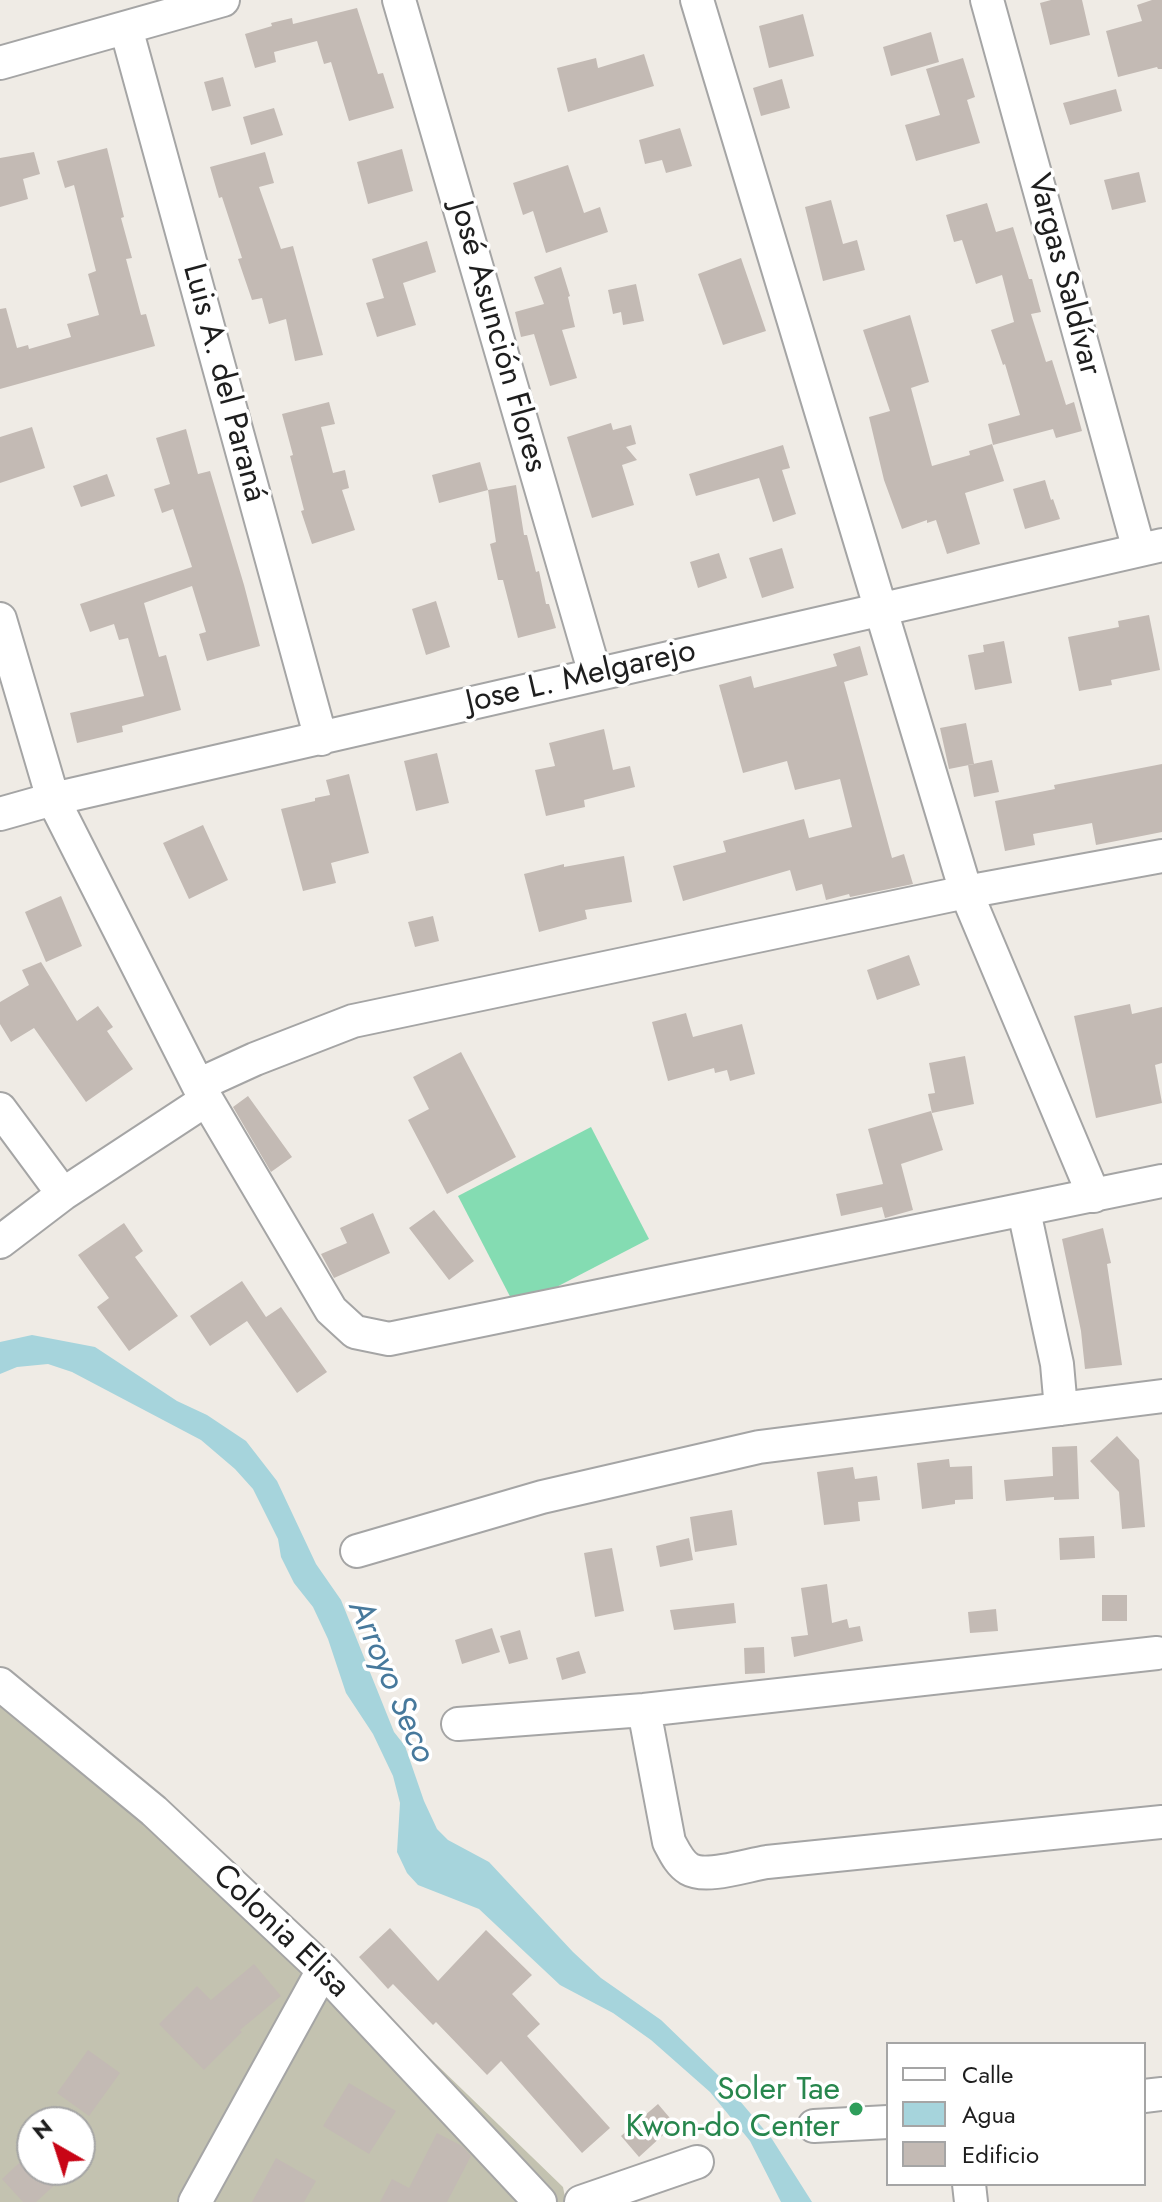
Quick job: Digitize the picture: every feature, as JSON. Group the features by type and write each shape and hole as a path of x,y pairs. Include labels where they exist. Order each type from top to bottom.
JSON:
{"street":[{"path":"0,63 223,0"},
{"name":"José Asunción Flores","path":"399,0 595,674"},
{"path":"697,0 966,892 1094,1196"},
{"name":"Vargas Saldívar","path":"987,0 1150,548"},
{"name":"Luis A. del Paraná","path":"126,28 321,739"},
{"name":"Jose L. Melgarejo","path":"0,814 53,799 1150,548"},
{"path":"0,619 53,799 202,1092 331,1310 355,1332 389,1339 1162,1181"},
{"path":"0,1242 202,1092 255,1059 353,1021 966,892 1162,856"},
{"path":"0,1109 63,1194"},
{"path":"1024,1211 1057,1364 1061,1409"},
{"path":"357,1551 542,1497 759,1447 1162,1396"},
{"path":"458,1724 644,1710 1157,1653"},
{"name":"Colonia Elisa","path":"0,1684 154,1811 323,1970 540,2202"},
{"path":"644,1710 669,1842 688,1869 704,1873 767,1862 1162,1822"},
{"path":"195,2202 323,1970"},
{"path":"814,2126 886,2122"},
{"path":"581,2202 697,2162"}],"shaded area":[{"path":"0,1676 340,1971 563,2187 566,2202 0,2202"}],"green space":[{"path":"591,1127 649,1239 516,1308 458,1196"}],"water":[{"path":"32,1335 95,1347 177,1401 207,1415 246,1441 277,1481 316,1564 341,1600 394,1732 405,1746 437,1829 448,1840 489,1862 573,1952 601,1978 661,2020 718,2075 772,2139 812,2202 781,2202 750,2141 710,2092 651,2040 613,2013 560,1985 479,1909 418,1885 407,1873 397,1852 400,1803 393,1776 373,1734 346,1693 328,1639 313,1607 294,1583 281,1557 278,1539 253,1489 201,1440 72,1372 48,1364 17,1367 0,1374 0,1342"}],"building":[{"path":"1082,0 1090,35 1050,45 1040,3"},
{"path":"1162,0 1162,69 1157,67 1118,77 1106,31 1142,21 1137,5"},
{"path":"357,8 378,74 383,73 394,108 349,121 331,62 324,64 317,41 274,52 276,62 255,68 245,34 292,18 293,24"},
{"path":"803,14 814,56 769,68 759,26"},
{"path":"931,32 939,62 891,76 883,47"},
{"path":"644,54 654,86 568,112 557,68 596,58 598,68"},
{"path":"963,58 975,97 967,100 980,143 916,161 905,125 940,115 926,69"},
{"path":"223,77 231,106 212,111 204,82"},
{"path":"782,79 790,108 761,116 753,88"},
{"path":"1116,89 1122,111 1070,125 1063,103"},
{"path":"274,108 283,135 251,145 243,117"},
{"path":"680,128 692,166 666,173 662,160 645,164 639,140"},
{"path":"107,148 132,258 126,259 141,315 146,314 155,346 0,389 0,309 6,308 17,348 28,345 29,349 71,337 67,324 99,315 88,274 96,271 74,185 65,188 57,161"},
{"path":"402,149 413,191 368,204 357,162"},
{"path":"34,152 40,174 23,179 28,199 0,207 0,158"},
{"path":"265,152 274,183 259,187 281,249 293,246 323,355 295,361 286,319 269,324 262,298 252,300 238,259 242,258 210,167"},
{"path":"568,165 584,213 600,207 608,232 546,253 533,211 523,215 513,183"},
{"path":"1139,172 1146,202 1112,210 1104,180"},
{"path":"831,200 843,244 857,240 865,270 823,281 805,207"},
{"path":"987,203 996,232 1013,227 1041,312 1031,314 1046,362 1052,360 1066,405 1074,402 1082,431 1056,438 1053,429 993,445 988,424 1020,415 991,330 1014,322 1002,275 976,284 962,240 954,242 946,215"},
{"path":"427,241 436,272 403,283 416,325 377,337 366,303 384,298 372,259"},
{"path":"741,258 766,331 723,345 698,274"},
{"path":"561,267 575,327 562,330 577,378 550,386 534,334 521,337 515,312 544,304 534,277"},
{"path":"636,284 644,321 623,325 621,312 613,314 608,290"},
{"path":"910,315 929,382 911,388 932,466 970,455 969,451 992,444 1004,481 965,493 980,544 947,554 936,520 902,529 884,480 869,417 890,411 863,330"},
{"path":"329,402 335,424 321,427 333,473 345,470 349,488 342,490 355,530 312,544 301,511 304,510 282,414"},
{"path":"611,423 613,430 631,425 636,444 626,447 637,460 622,465 634,505 592,518 567,437"},
{"path":"32,427 45,468 0,483 0,437"},
{"path":"186,429 198,474 210,471 260,646 207,661 199,634 206,632 192,586 144,603 159,657 166,655 181,710 122,726 123,732 77,743 70,713 144,696 128,638 119,640 114,624 90,632 80,604 192,567 173,509 162,513 154,489 170,484 156,438"},
{"path":"783,445 790,468 782,470 796,514 773,522 759,478 696,496 689,474"},
{"path":"480,462 488,490 439,503 432,475"},
{"path":"107,474 115,496 81,507 73,486"},
{"path":"1045,480 1060,519 1025,529 1013,489"},
{"path":"516,485 524,535 527,535 536,572 539,571 546,604 549,604 556,628 518,638 503,580 498,580 490,544 496,542 488,490"},
{"path":"782,548 794,588 762,598 749,558"},
{"path":"719,553 727,578 698,588 690,562"},
{"path":"436,601 450,647 426,655 412,609"},
{"path":"1149,615 1160,670 1111,680 1112,685 1079,691 1068,637 1119,627 1118,621"},
{"path":"1004,641 1012,683 975,690 968,655 984,652 983,645"},
{"path":"860,646 868,675 844,682 892,858 904,854 913,884 826,900 822,884 796,891 790,870 683,901 673,866 726,852 723,841 804,819 809,838 852,827 840,779 795,790 787,761 743,773 719,685 751,676 754,688 837,666 833,654"},
{"path":"966,723 974,764 949,769 940,728"},
{"path":"604,729 613,770 630,766 635,787 584,800 585,807 546,816 535,770 555,766 549,743"},
{"path":"437,753 449,803 416,811 404,761"},
{"path":"992,760 999,792 974,797 968,765"},
{"path":"1162,764 1162,832 1096,845 1092,823 1033,834 1035,845 1005,851 995,801 1055,789 1054,785"},
{"path":"349,774 369,853 331,863 336,883 303,891 281,809 330,795 326,780"},
{"path":"203,825 228,880 189,899 163,843"},
{"path":"624,856 632,902 585,910 587,919 539,932 524,874 564,864 564,867"},
{"path":"61,896 82,946 46,962 25,912"},
{"path":"433,916 439,941 415,947 408,922"},
{"path":"909,955 920,985 877,1000 867,970"},
{"path":"41,962 77,1021 98,1006 113,1027 107,1031 133,1069 86,1102 34,1028 11,1042 0,1024 0,1002 29,985 22,970"},
{"path":"1130,1004 1132,1014 1162,1007 1162,1063 1155,1065 1162,1103 1096,1118 1074,1016"},
{"path":"686,1013 693,1037 742,1024 755,1074 730,1081 727,1070 715,1073 714,1068 668,1081 652,1022"},
{"path":"461,1052 516,1157 447,1194 408,1120 429,1109 413,1077"},
{"path":"965,1056 974,1104 932,1113 928,1094 935,1093 929,1063"},
{"path":"248,1096 292,1157 271,1172 233,1107"},
{"path":"931,1111 943,1150 901,1164 913,1210 885,1218 882,1207 841,1216 836,1194 883,1184 868,1129"},
{"path":"434,1210 474,1261 449,1280 409,1228"},
{"path":"373,1213 390,1253 334,1278 321,1254 347,1243 340,1228"},
{"path":"124,1223 143,1251 135,1257 178,1316 129,1351 97,1307 109,1298 78,1255"},
{"path":"1103,1228 1111,1263 1107,1264 1122,1365 1085,1369 1081,1331 1062,1239"},
{"path":"242,1281 266,1317 281,1307 327,1372 297,1393 247,1321 210,1346 190,1316"},
{"path":"1117,1436 1139,1460 1145,1527 1122,1529 1119,1492 1090,1461"},
{"path":"1077,1446 1079,1499 1054,1500 1054,1497 1006,1501 1004,1480 1053,1476 1052,1447"},
{"path":"949,1459 950,1467 972,1466 973,1499 955,1500 955,1504 922,1509 917,1463"},
{"path":"853,1467 855,1479 877,1476 880,1500 858,1502 860,1521 824,1525 817,1472"},
{"path":"732,1510 737,1545 695,1552 690,1517"},
{"path":"1094,1536 1095,1558 1060,1560 1059,1538"},
{"path":"689,1538 693,1560 660,1567 656,1546"},
{"path":"612,1548 624,1611 595,1617 584,1553"},
{"path":"827,1584 832,1623 847,1619 849,1628 860,1626 863,1641 794,1657 791,1637 808,1635 801,1588"},
{"path":"1102,1595 1127,1595 1127,1621 1102,1621"},
{"path":"734,1603 736,1623 674,1630 670,1610"},
{"path":"996,1609 998,1631 970,1633 968,1612"},
{"path":"492,1628 500,1652 462,1664 455,1640"},
{"path":"520,1630 528,1659 509,1664 500,1636"},
{"path":"764,1647 765,1673 745,1674 744,1648"},
{"path":"579,1651 586,1673 562,1680 556,1658"},
{"path":"390,1928 438,1981 486,1930 532,1975 512,1994 540,2024 527,2036 610,2128 582,2153 501,2061 487,2075 436,2022 433,2025 393,1984 388,1989 359,1957"},
{"path":"254,1964 281,1996 240,2030 242,2032 204,2070 159,2024 197,1986 211,2000"},
{"path":"88,2050 120,2073 96,2106 75,2106 57,2093"},
{"path":"349,2083 396,2111 369,2154 323,2126"},
{"path":"658,2104 675,2124 639,2157 621,2136"},
{"path":"437,2133 462,2146 471,2156 447,2202 380,2202 392,2179 409,2188"},
{"path":"276,2158 316,2181 304,2202 252,2202"},
{"path":"16,2166 16,2186 54,2186 36,2202 23,2202 2,2179"}],"place":[{"name":"Soler Tae Kwon-do Center","path":"856,2109"}],"water label":[{"name":"Arroyo Seco","path":"390,1682"}]}
